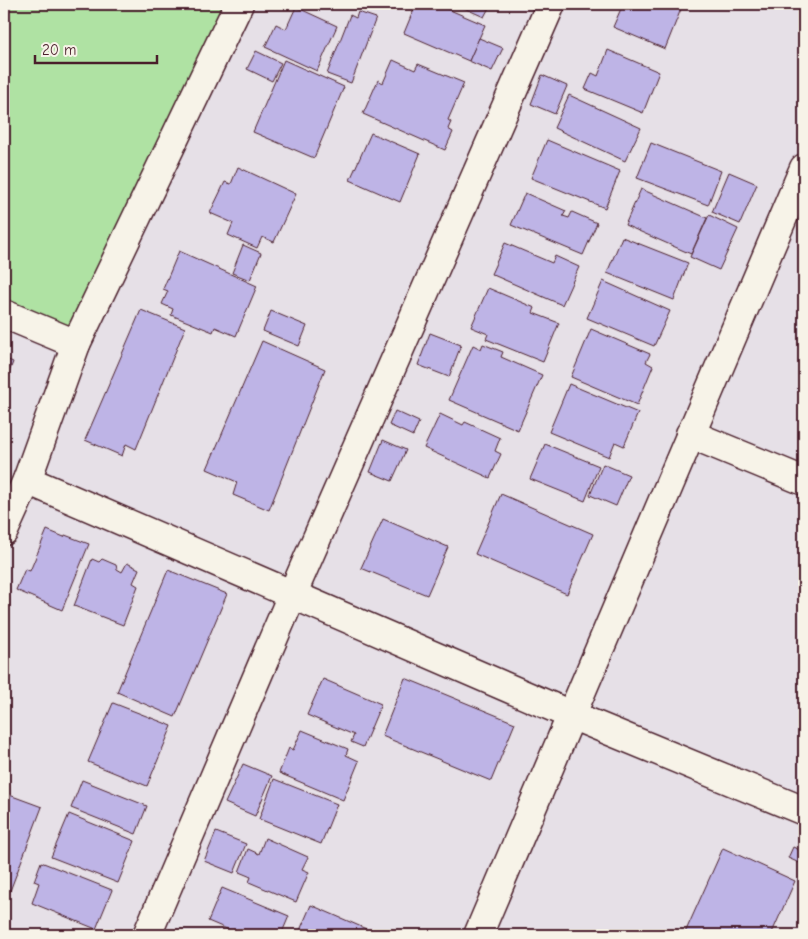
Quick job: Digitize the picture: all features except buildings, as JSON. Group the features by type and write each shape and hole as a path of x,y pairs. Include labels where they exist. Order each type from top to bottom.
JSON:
{"street":[{"path":"4,531 27,480 76,344 239,4"},
{"path":"147,935 292,595 551,4"},
{"path":"478,935 690,434 802,181"},
{"path":"4,314 76,344"},
{"path":"690,434 804,481"},
{"path":"27,480 571,714 804,811"}],"green space":[{"path":"4,4 239,4 76,344 4,314"}]}
